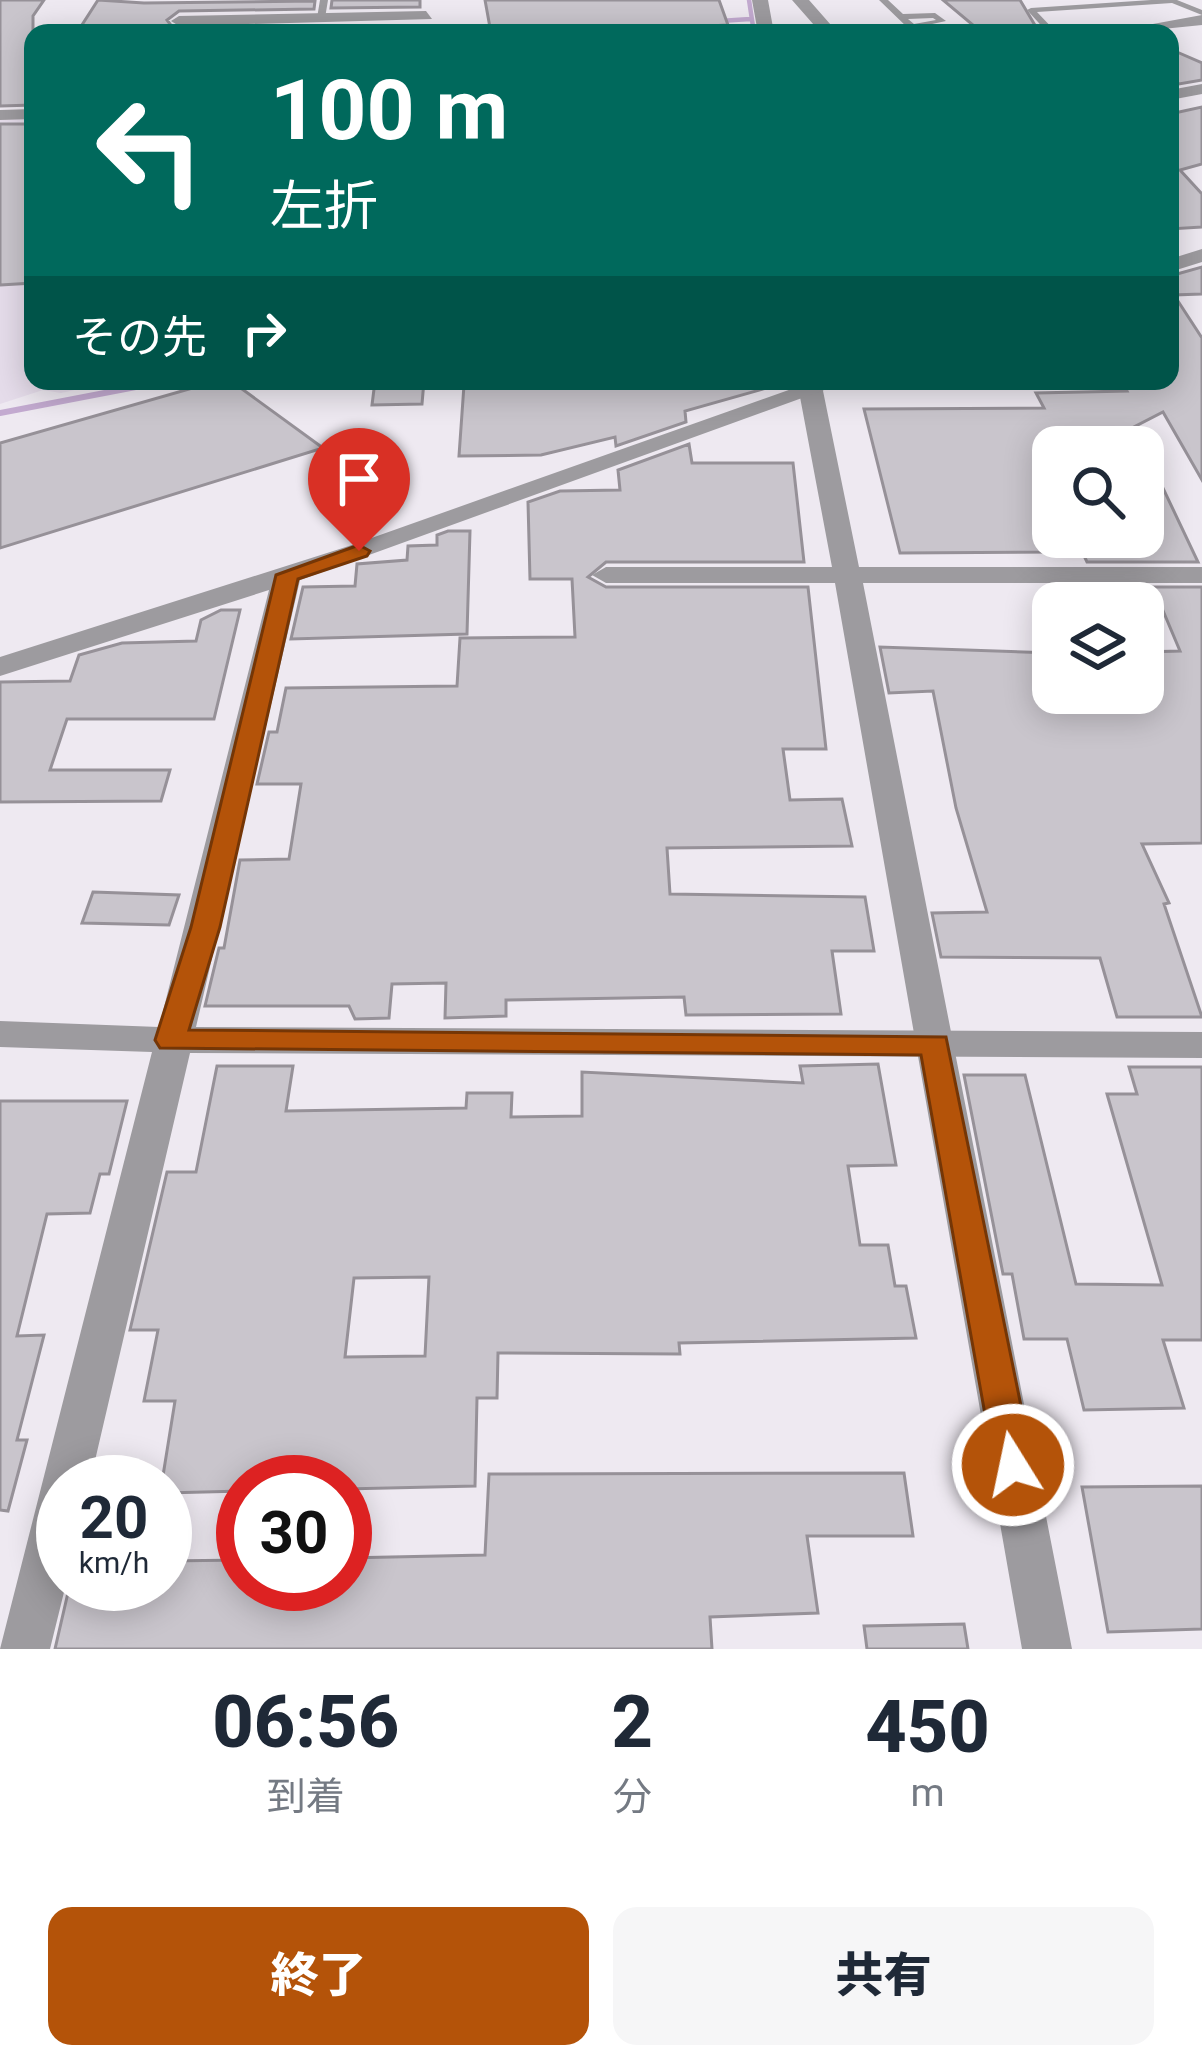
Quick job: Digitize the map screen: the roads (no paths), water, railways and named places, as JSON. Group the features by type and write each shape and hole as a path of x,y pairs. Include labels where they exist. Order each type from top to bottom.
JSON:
{"street":[{"path":"800,0 822,24"},
{"path":"200,24 322,9 425,14"},
{"path":"1169,24 1202,16"},
{"path":"0,667 287,575 802,390"},
{"path":"820,390 844,573 1047,1649"},
{"path":"73,1455 287,575"},
{"path":"606,575 1202,575"},
{"path":"0,1034 171,1040 1202,1046"},
{"path":"26,1649 36,1608"}],"lane":[{"path":"884,0 901,16"},
{"path":"1044,24 1031,10 1172,2 1202,16"}],"waterway":[{"path":"749,0 753,24"},
{"path":"720,21 750,19"},
{"path":"0,413 120,390"}]}
